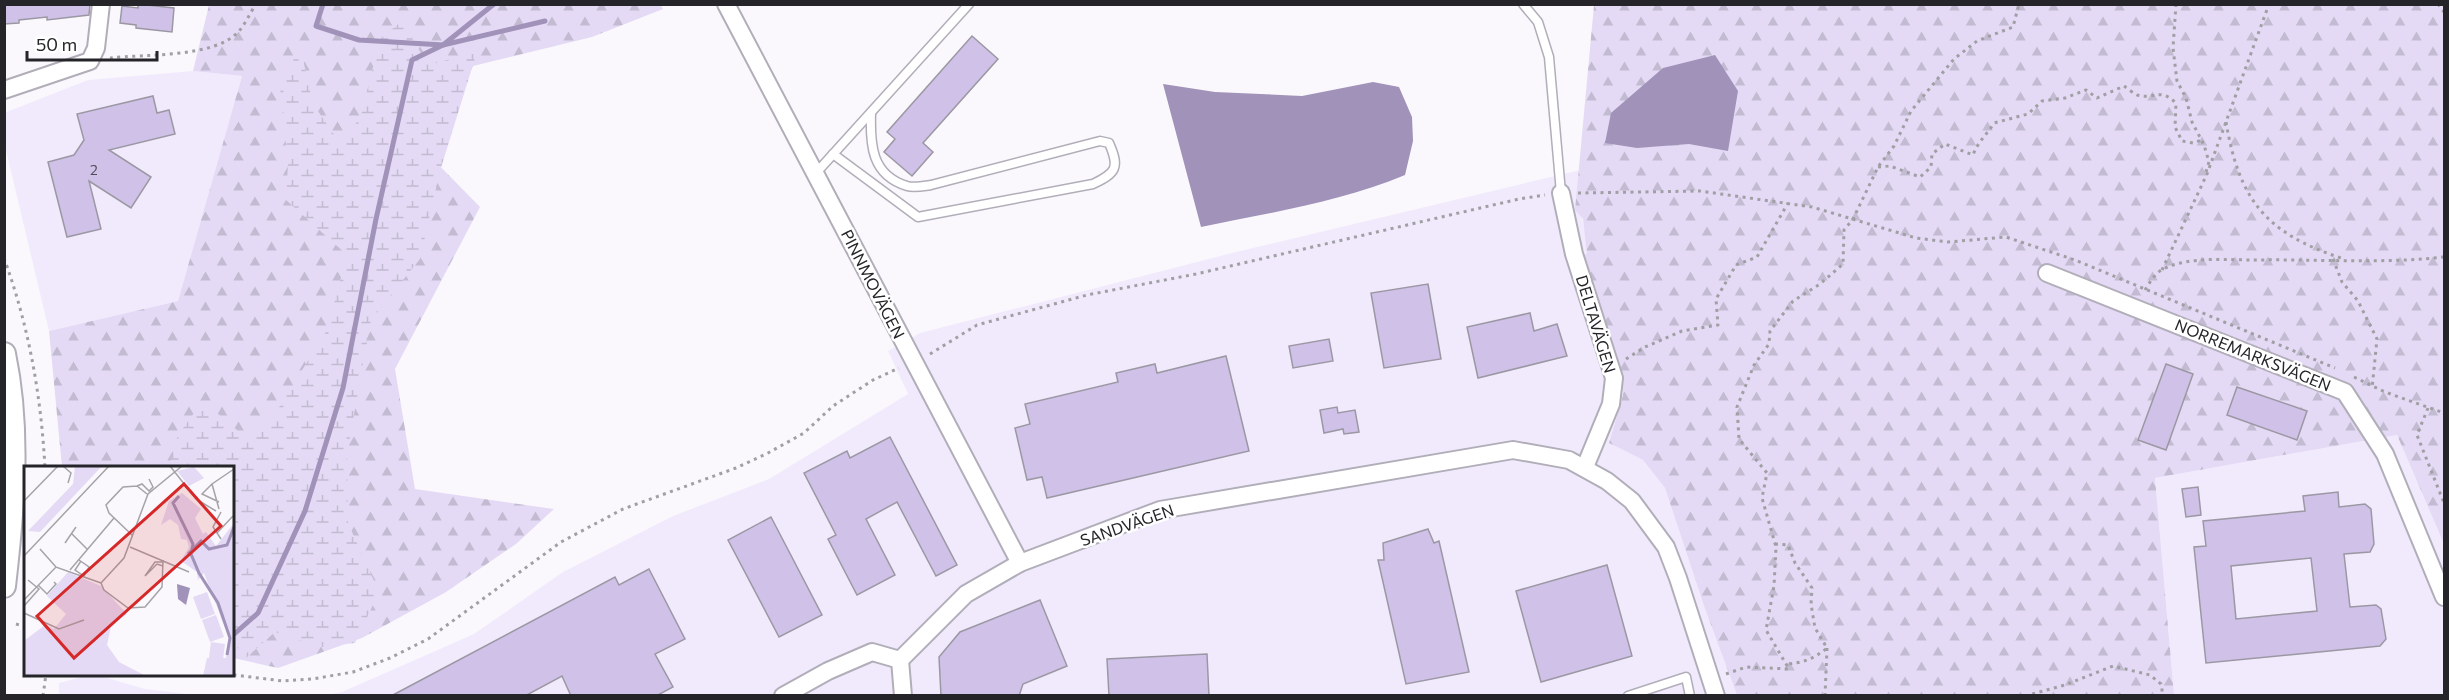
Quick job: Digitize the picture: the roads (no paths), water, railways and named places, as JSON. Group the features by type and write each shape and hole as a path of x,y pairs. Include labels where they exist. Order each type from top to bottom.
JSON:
{"street":[{"path":"4,90 90,61 96,48 101,4"},
{"name":"PINNMOVÄGEN","path":"726,4 1020,563"},
{"name":"DELTAVÄGEN","path":"1561,193 1574,254 1614,378 1611,404 1585,467"},
{"name":"NORREMARKSVÄGEN","path":"2048,273 2345,392 2385,454 2445,597"},
{"path":"4,354 10,380 15,452 4,586"},
{"name":"SANDVÄGEN","path":"900,660 966,594 1020,563 1160,510 1513,450 1569,460 1585,467"},
{"path":"1585,467 1632,501 1666,547 1713,688"},
{"path":"783,696 828,671 872,652 900,660 903,696"}],"lane":[{"path":"816,173 969,4"},
{"path":"1523,4 1538,22 1550,57 1561,193"},
{"path":"833,154 918,217 1093,184 1111,176 1115,167 1115,157 1109,143 1100,141 931,185 909,187 890,177 875,161 870,142 871,113"},
{"path":"1628,696 1686,677 1690,696"}],"waterway":[{"path":"323,4 316,26 359,40 443,45 545,21"},
{"path":"234,634 258,613 305,511 343,388 376,219 412,60 443,45 494,4"}]}
